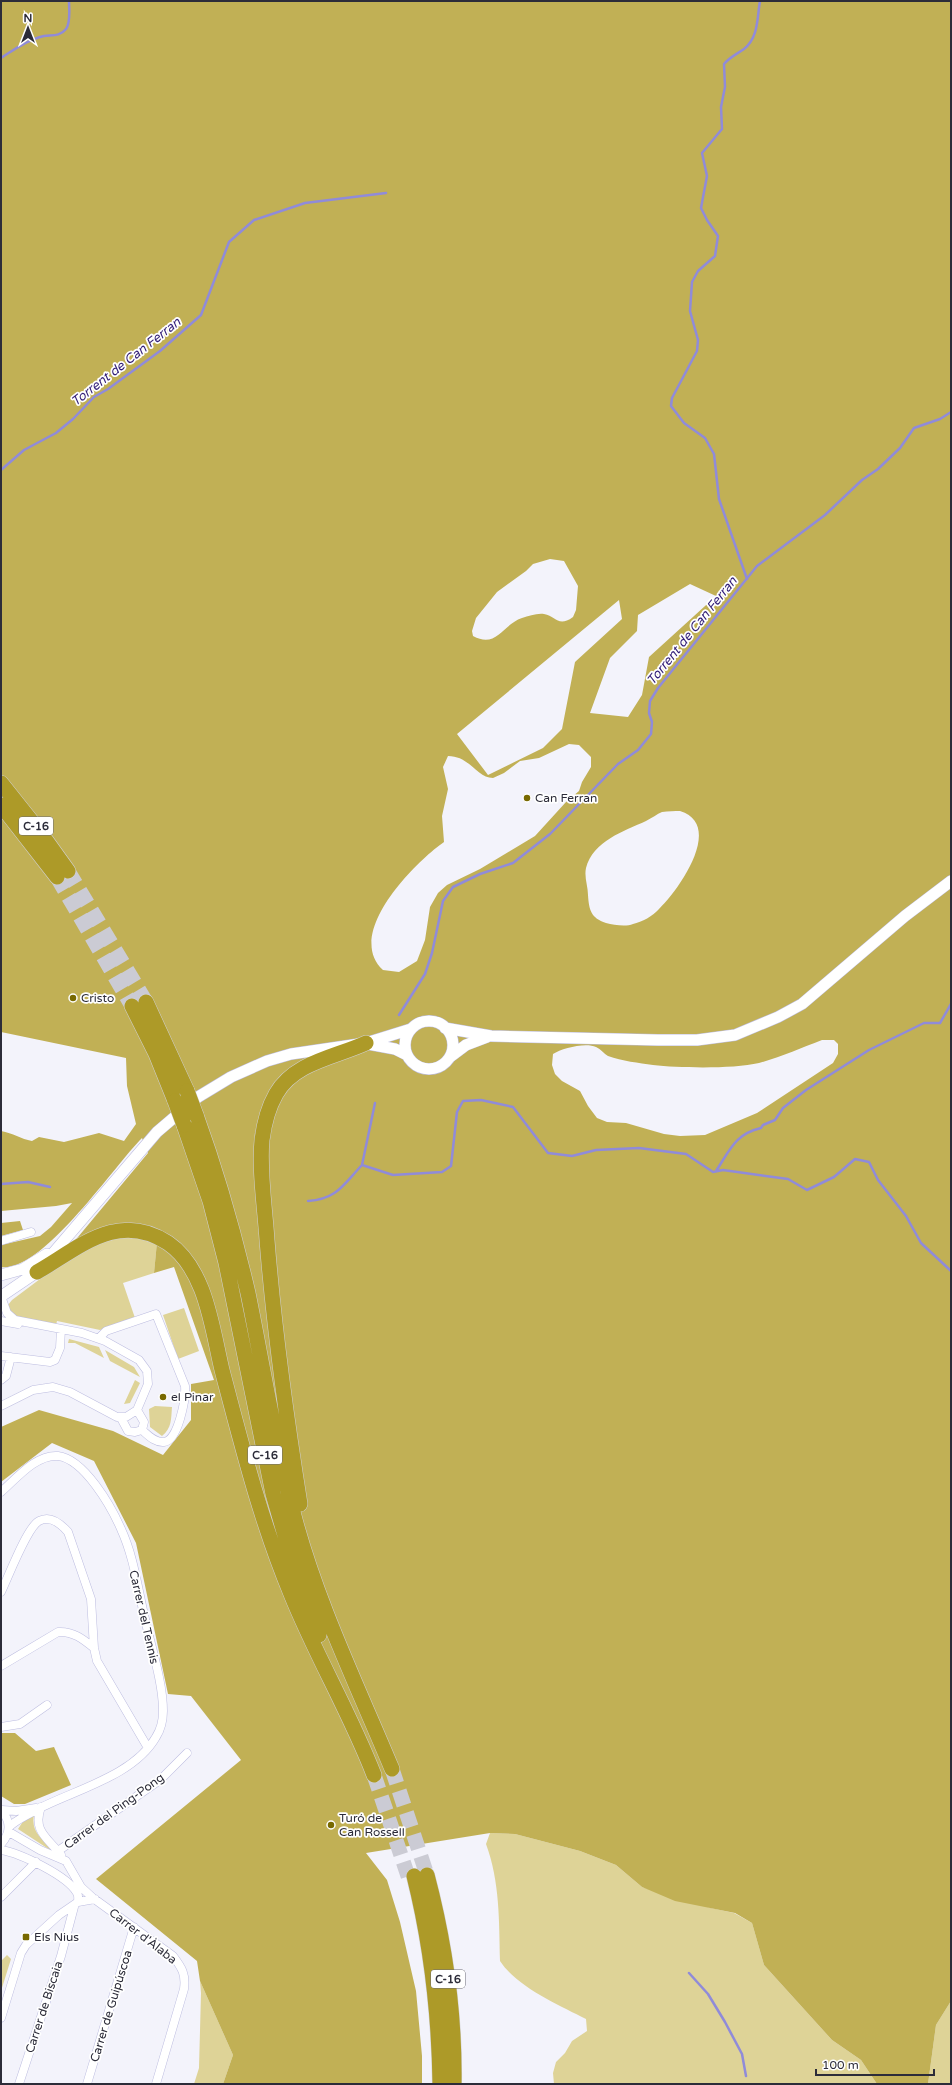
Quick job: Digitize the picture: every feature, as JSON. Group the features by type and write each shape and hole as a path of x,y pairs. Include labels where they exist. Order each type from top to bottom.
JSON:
{"highway":[{"name":"C-16","path":"1,784 40,832 62,874 1,805"},
{"name":"C-16","path":"139,1004 187,1091 234,1235 248,1294 283,1471 298,1530 345,1659 382,1773 313,1618 284,1534 268,1470 226,1263 210,1201 184,1125 156,1054 139,1004"},
{"path":"305,1548 304,1529 286,1417 272,1300 262,1142 265,1121 276,1093 292,1076 306,1066 366,1044"},
{"path":"37,1272 82,1243 98,1236 116,1231 136,1231 154,1236 177,1250 190,1264 204,1297 243,1451 276,1554 306,1628 382,1773"},
{"name":"C-16","path":"440,2084 435,1991 417,1877 438,1920 448,1980 452,2026 454,2084"}],"main road":[{"path":"445,1028 491,1036 697,1040 735,1035 778,1018 802,1004 905,916 951,881"},
{"path":"2,1299 37,1272 157,1132 198,1097 231,1077 267,1061 291,1054 366,1044 411,1029 421,1022 430,1021 438,1023 445,1028 452,1040 453,1047 450,1057"},
{"path":"407,1055 405,1041 411,1029"},
{"path":"366,1044 395,1049 407,1055 416,1066 429,1069 440,1067 466,1045 491,1036"},
{"path":"1,1275 23,1270 56,1248"},
{"path":"1,1284 2,1299"}],"street":[{"path":"1,1241 31,1232"},
{"path":"2,1299 10,1317 14,1320 98,1338 135,1357 145,1367 148,1376 148,1384 137,1410 130,1416 121,1418"},
{"path":"98,1338 106,1331 156,1314 185,1386 185,1399 174,1434 169,1441 165,1442 156,1440 142,1430"},
{"path":"1,1322 32,1324"},
{"path":"1,1356 50,1362 56,1360 60,1348 61,1329"},
{"path":"1,1380 6,1376 11,1357"},
{"path":"1,1406 33,1390 53,1387 70,1392 121,1418 128,1431 135,1432 142,1430"},
{"path":"137,1410 144,1422 142,1430"},
{"name":"Carrer del Tennis","path":"1,1492 43,1458 58,1456 72,1461 80,1466 115,1516 127,1545 163,1703 162,1722 156,1736 140,1757 118,1772 41,1807 13,1823 9,1829"},
{"path":"1,1592 30,1530 38,1521 47,1519 57,1521 68,1532 91,1599 94,1648 97,1661 148,1748"},
{"path":"1,1666 58,1632 66,1631 81,1638 94,1648"},
{"path":"1,1727 20,1724 47,1705"},
{"name":"Carrer del Ping-Pong","path":"58,1851 160,1780 187,1753"},
{"name":"Carrer del Tennis","path":"1,1810 16,1811 41,1807"},
{"name":"Carrer d'Àlaba","path":"41,1807 38,1816 38,1825 42,1835 66,1861 81,1886 95,1899 173,1956 182,1968 186,1977 156,2084"},
{"path":"1,1810 7,1818 9,1829 1,1844"},
{"path":"9,1829 40,1850 66,1861"},
{"path":"1,1850 36,1862 66,1882 76,1891 76,1905"},
{"path":"1,1897 36,1862"},
{"path":"1,2018 21,1953 26,1946 59,1915 76,1905 95,1899"},
{"name":"Carrer de Biscaia","path":"20,2084 76,1905"},
{"name":"Carrer de Guipúscoa","path":"88,2084 134,1927"}],"shaded area":[{"path":"1,1 951,1 951,2001 936,2025 928,2084 877,2084 861,2060 832,2040 764,1965 752,1923 735,1913 675,1901 642,1887 616,1865 580,1851 515,1834 490,1833 366,1853 387,1880 400,1922 416,1991 422,2056 422,2084 223,2084 233,2055 200,1981 197,1961 96,1879 241,1760 191,1696 168,1694 136,1543 94,1461 52,1443 1,1482 1,1427 39,1410 113,1431 163,1455 191,1420 191,1384 214,1380 174,1267 154,1273 157,1242 200,1274 150,1231 73,1243 148,1153 142,1138 96,1193 56,1236 36,1253 18,1264 1,1267 1,1245 40,1236 51,1227 72,1203 1,1211 1,1131 32,1141 39,1137 64,1142 99,1133 124,1141 136,1124 127,1086 126,1058 1,1032","holes":["550,559 564,561 578,586 576,610 573,617 568,620 560,621 548,615 536,614 515,621 494,638 488,640 473,636 472,631 476,618 497,592 526,571 533,564","690,584 716,596 649,657 642,695 628,717 590,713 610,658 637,631 638,615","619,600 622,619 575,662 562,729 543,748 488,775 457,734","569,744 579,745 591,757 591,767 582,782 579,791 566,802 535,836 480,869 447,885 438,893 430,907 425,940 417,961 399,972 383,970 373,955 372,938 377,919 401,882 431,852 444,842 442,816 448,789 443,767 448,756 462,759 482,775 493,778 504,773 520,761 539,758","680,811 693,818 698,830 698,843 694,858 686,874 677,888 657,912 640,922 630,925 620,925 606,923 597,919 590,909 585,875 586,868 595,851 610,838 664,812","822,1040 834,1040 838,1044 838,1054 833,1063 757,1113 705,1135 680,1136 664,1134 626,1123 607,1122 597,1118 588,1106 580,1091 562,1081 555,1074 552,1065 553,1054 580,1045 596,1047 608,1056 630,1062 664,1066 706,1067 748,1065 783,1055"]},
{"path":"20,1221 23,1230 1,1236 1,1223"},
{"path":"130,1235 157,1242 154,1273 123,1283 135,1318 100,1330 57,1321 56,1325 24,1320 10,1314 8,1305 12,1300 80,1249"},
{"path":"184,1308 199,1351 178,1359 163,1315"},
{"path":"69,1339 99,1347 104,1358 75,1343 68,1343"},
{"path":"105,1350 134,1367 140,1377 110,1361"},
{"path":"135,1380 140,1383 130,1403 124,1404"},
{"path":"155,1406 172,1407 168,1430 162,1436 150,1427 149,1409"},
{"path":"1,1733 15,1733 36,1751 54,1747 71,1785 25,1804 14,1804 1,1796"},
{"path":"34,1815 33,1821 35,1830 40,1837 52,1847 50,1850 18,1829 24,1820"},
{"path":"490,1833 515,1834 580,1851 616,1865 642,1887 711,1908 734,1913 752,1923 764,1965 832,2040 861,2060 877,2084 554,2084 553,2073 556,2062 565,2053 572,2041 587,2031 586,2019 528,1987 507,1970 500,1961 498,1902 491,1858 486,1844"},
{"path":"7,1955 11,1959 1,1991 1,1961"},
{"path":"200,1981 233,2055 223,2084 194,2084 199,2068"},
{"path":"951,2001 951,2084 928,2084 936,2025"}],"waterway":[{"path":"1,58 29,41 43,36 57,35 63,32 69,23 69,1"},
{"path":"747,579 719,499 714,454 705,438 684,423 671,406 672,398 697,351 698,340 690,311 692,282 698,271 715,256 718,236 701,208 707,176 702,153 722,129 721,107 725,87 724,64 731,57 744,49 752,39 755,33 760,1"},
{"name":"Torrent de Can Ferran","path":"1,470 24,450 56,433 73,419 94,397 108,389 160,351 201,315 229,242 254,220 305,203 386,193"},
{"name":"Torrent de Can Ferran","path":"399,1015 425,974 432,953 443,901 453,887 480,874 513,863 550,834 618,764 638,750 651,734 652,722 649,713 650,701 658,688 757,566 825,515 862,480 878,469 900,448 914,428 940,419 951,412"},
{"path":"716,1171 739,1139 745,1134 761,1128 763,1125 775,1120 783,1108 806,1090 869,1050 924,1023 940,1023 951,1004"},
{"name":"Torrent de Can Ferran","path":"308,1201 318,1200 333,1194 339,1190 362,1165 393,1175 442,1172 451,1166 457,1112 463,1101 481,1100 513,1107 548,1153 572,1156 596,1150 639,1148 686,1154 713,1172 723,1170 788,1179 807,1190 834,1177 855,1159 869,1162 878,1180 906,1216 921,1243 951,1271"},
{"path":"362,1165 375,1103"},
{"name":"Torrent de Can Ferran","path":"1,1184 28,1182 50,1187"},
{"path":"689,1973 708,1994 725,2022 742,2054 746,2076"}],"tunnel":[{"path":"68,871 146,1002"},
{"path":"57,877 132,1006"},
{"path":"392,1769 427,1875"},
{"path":"374,1775 409,1879"}],"place":[{"name":"Can Ferran","path":"527,798"},
{"name":"Cristo","path":"73,998"},
{"name":"el Pinar","path":"163,1397"},
{"name":"Turó de Can Rossell","path":"331,1825"},
{"name":"Els Nius","path":"26,1937"}]}
